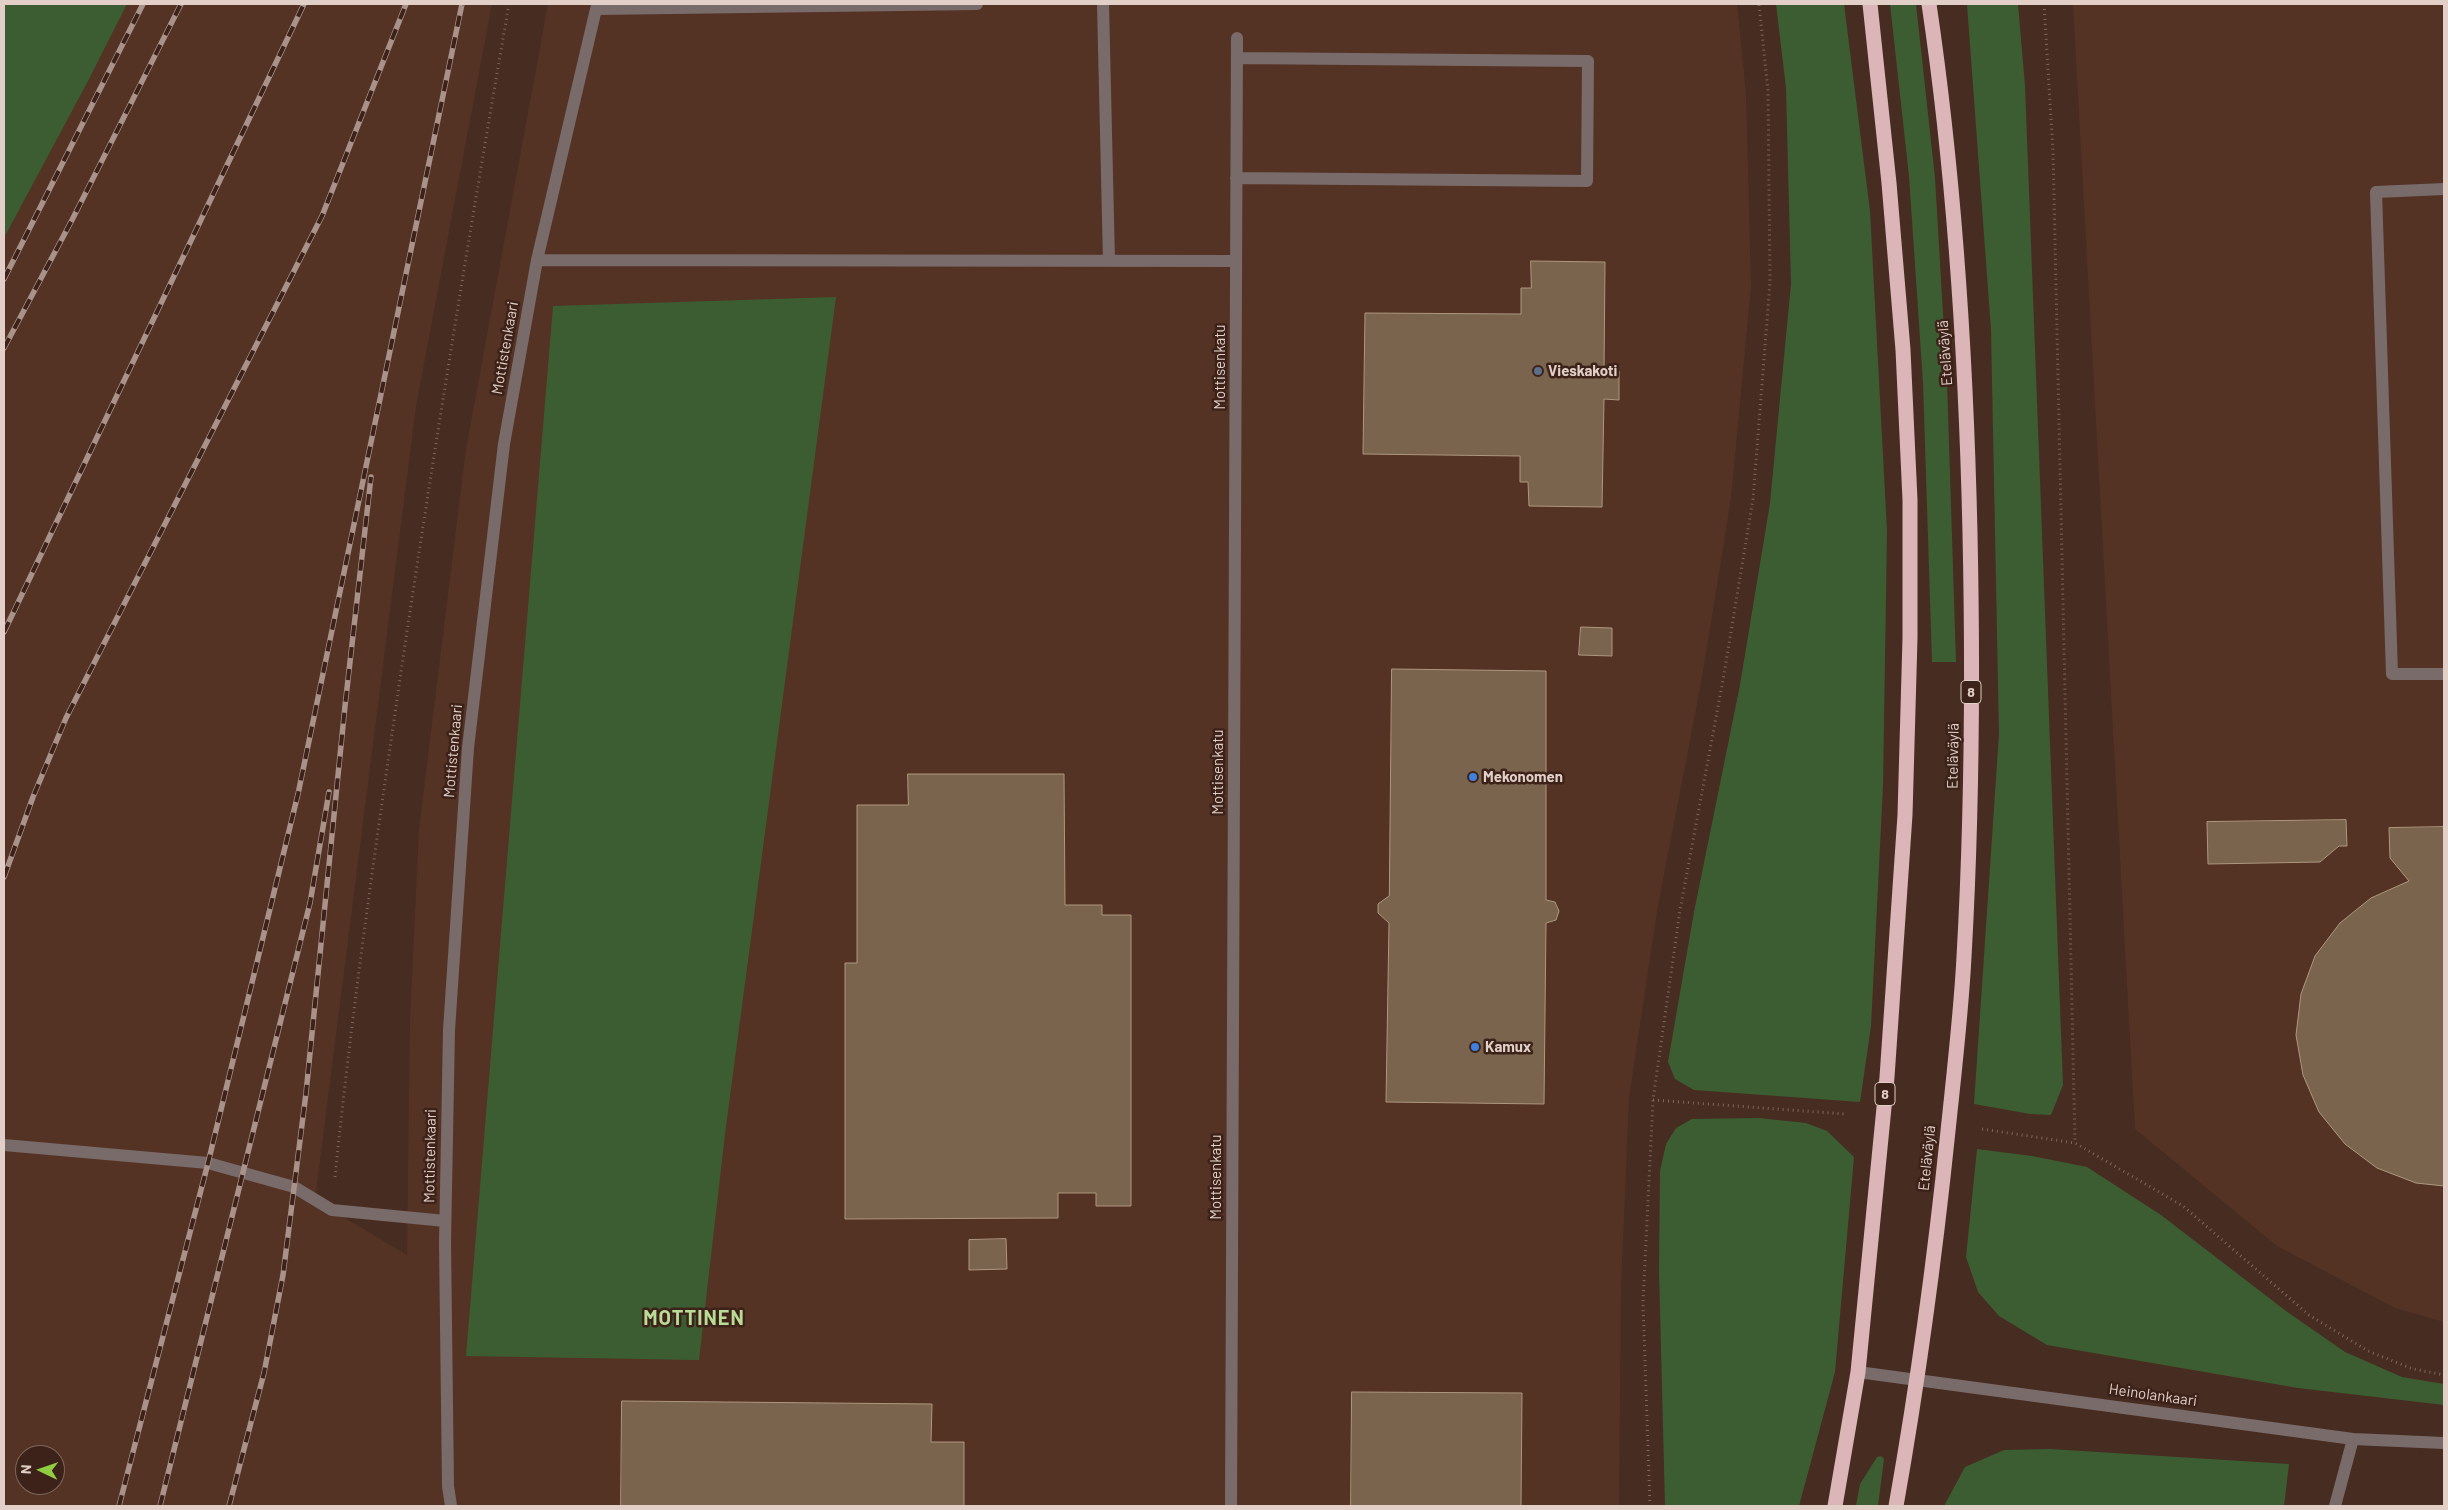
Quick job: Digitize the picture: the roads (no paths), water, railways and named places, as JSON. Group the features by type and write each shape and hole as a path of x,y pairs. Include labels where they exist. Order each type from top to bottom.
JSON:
{"highway":[{"name":"8","path":"1835,1506 1858,1372 1887,1077 1905,825 1910,638 1910,500 1903,350 1889,183 1870,4"},
{"name":"Eteläväylä","path":"1896,1506 1918,1380 1943,1176 1964,959 1972,645 1965,377 1950,176 1929,4"}],"street":[{"name":"Mottistenkaari","path":"452,1506 448,1486 445,1221 449,1030 468,748 504,444 537,260 596,9 977,4"},
{"path":"1102,4 1109,261"},
{"name":"Mottisenkatu","path":"1231,1506 1237,38"},
{"path":"1236,178 1587,181 1588,61 1237,58"},
{"path":"2444,189 2376,192 2392,674 2444,674"},
{"path":"537,260 1236,261"},
{"path":"4,1146 208,1163 294,1188 332,1210 445,1221"},
{"name":"Heinolankaari","path":"1858,1372 2353,1439 2444,1443"},
{"path":"2335,1506 2353,1439"}],"railway":[{"path":"4,279 143,4"},
{"path":"4,348 72,220 181,4"},
{"path":"4,632 304,4"},
{"path":"4,877 33,797 66,718 322,216 406,4"},
{"path":"119,1506 208,1163 298,794 462,4"},
{"path":"229,1506 264,1373 283,1275 306,1093 345,706 371,477"},
{"path":"160,1506 310,903 329,792"}],"place":[{"name":"Vieskakoti","path":"1538,371"},
{"name":"Mekonomen","path":"1473,777"},
{"name":"Kamux","path":"1475,1047"}],"district":[{"name":"MOTTINEN","path":"694,1318"}]}
